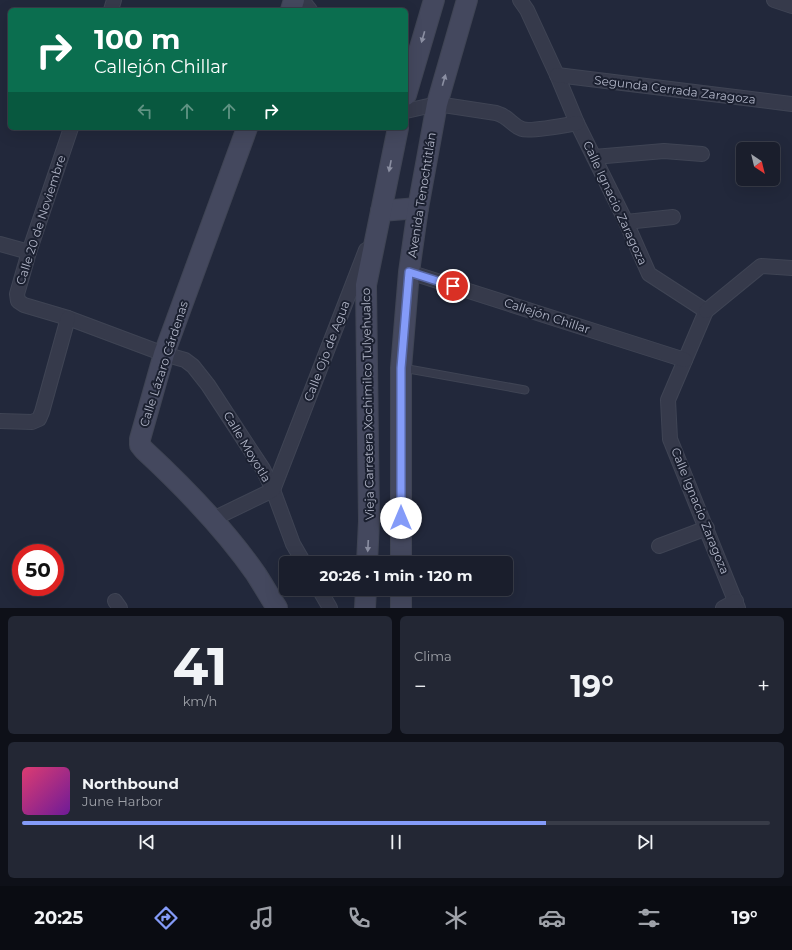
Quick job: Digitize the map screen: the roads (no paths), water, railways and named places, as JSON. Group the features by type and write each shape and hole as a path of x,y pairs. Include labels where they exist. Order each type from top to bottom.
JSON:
{"main road":[{"path":"408,88 434,0"},
{"name":"Avenida Tenochtitlán","path":"401,556 401,368 409,272 418,208 437,104 467,0"},
{"name":"Calle Lázaro Cárdenas","path":"246,130 164,354 140,439 140,445 175,478 213,519 256,574 277,608"},
{"name":"Vieja Carretera Xochimilco Tulyehualco","path":"367,556 369,522 366,285 398,130"},
{"path":"381,211 418,208"},
{"path":"365,608 366,596"},
{"path":"401,596 401,608"}],"street":[{"path":"302,0 308,8"},
{"name":"Calle Ignacio Zaragoza","path":"520,0 527,10 558,75 577,123 626,222 649,274 706,311 668,400 670,439 737,605"},
{"path":"774,0 792,6"},
{"name":"Segunda Cerrada Zaragoza","path":"558,75 792,104"},
{"path":"408,111 437,104 503,115 509,118 516,126 527,130 577,123"},
{"name":"Calle 20 de Noviembre","path":"70,130 29,252 17,294 18,301 164,354"},
{"path":"594,157 664,151 702,154"},
{"name":"Calle Ojo de Agua","path":"273,490 381,211"},
{"path":"626,222 673,217"},
{"path":"0,244 29,252"},
{"path":"706,311 761,266 792,268"},
{"name":"Callejón Chillar","path":"409,272 685,360"},
{"path":"0,421 32,422 39,419 68,318"},
{"name":"Calle Moyotla","path":"164,354 185,360 193,366 208,384 263,469 273,490 293,544 300,556"},
{"path":"213,519 273,490"},
{"path":"660,546 707,528"},
{"path":"323,596 330,608"},
{"path":"723,608 737,605"}],"lane":[{"path":"401,368 525,390"}]}
